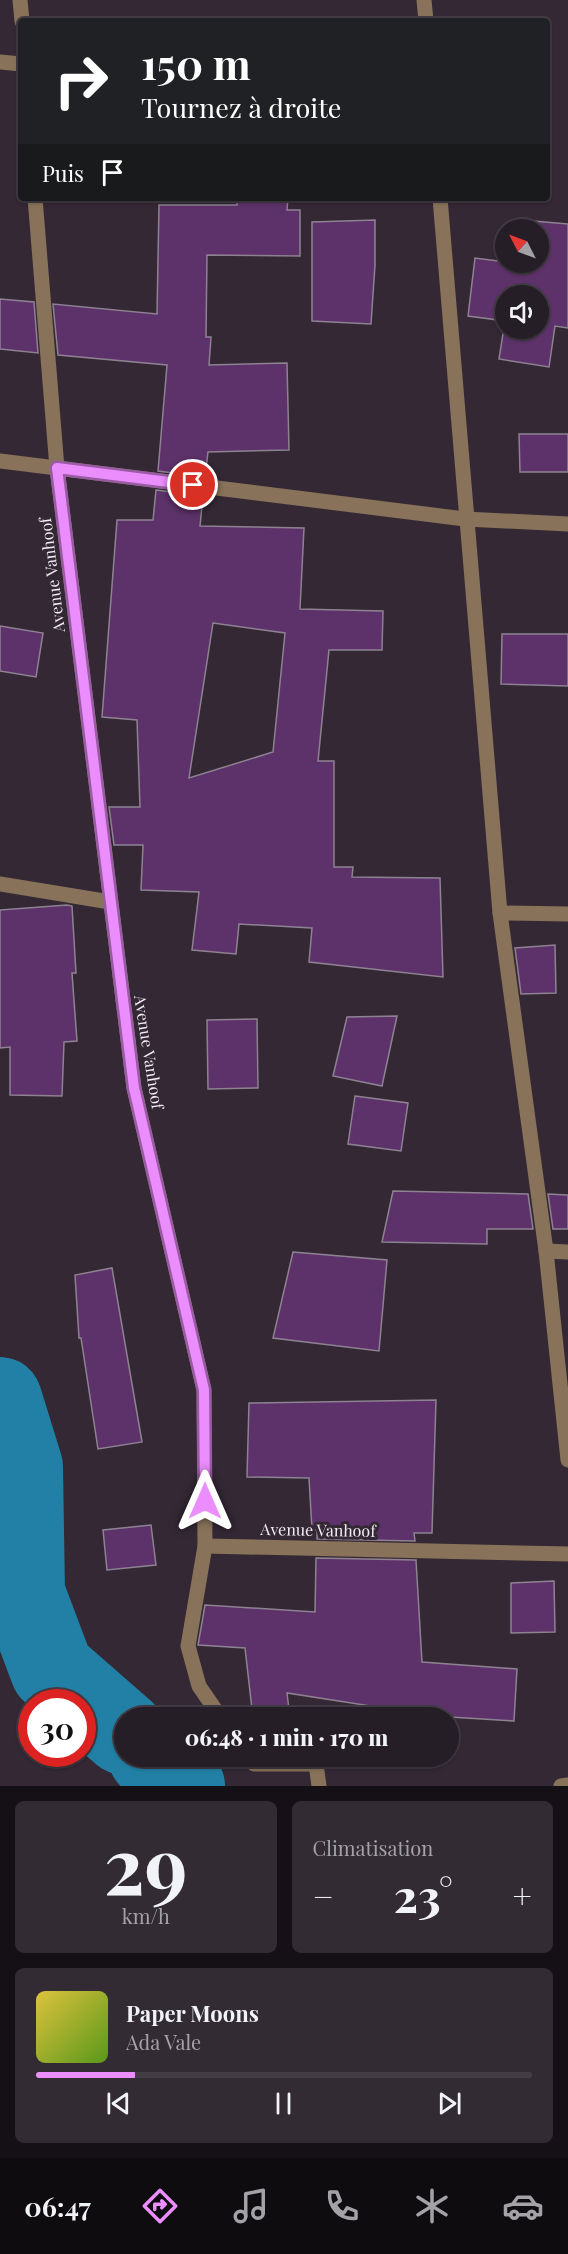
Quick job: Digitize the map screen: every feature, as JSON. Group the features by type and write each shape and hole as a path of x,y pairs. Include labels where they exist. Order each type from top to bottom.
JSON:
{"street":[{"path":"20,0 22,18"},
{"path":"424,0 426,18"},
{"path":"0,62 18,64"},
{"name":"Avenue Vanhoof","path":"35,201 57,468 134,1088 204,1390 205,1546 568,1554"},
{"path":"440,201 465,519 500,913 546,1251 568,1460"},
{"path":"0,461 465,519 568,524"},
{"path":"0,884 110,902"},
{"path":"500,913 568,914"},
{"path":"546,1251 568,1252"},
{"path":"205,1546 188,1646 199,1686 213,1707"},
{"path":"316,1767 319,1786"},
{"path":"561,1786 568,1785"}],"building":[{"path":"237,201 288,201 287,210 300,210 300,256 207,255 206,337 211,337 209,365 287,363 289,450 208,452 205,477 158,471 167,365 58,355 53,304 157,314 159,205 237,205"},
{"path":"375,220 371,324 312,321 312,222"},
{"path":"549,222 568,224 568,328 555,326 549,367 499,359 502,339 549,339 549,285 495,285 495,320 468,316 475,258 495,261 495,273 549,273"},
{"path":"0,299 34,302 38,353 0,349"},
{"path":"519,434 568,434 568,472 520,472"},
{"path":"156,490 203,496 200,526 304,528 300,609 383,611 382,650 329,650 318,761 334,761 334,867 353,867 352,877 440,878 443,977 309,962 312,928 239,924 236,954 192,950 199,892 141,890 143,845 114,845 109,807 140,807 137,720 102,717 117,520 153,520","holes":["213,623 285,633 273,752 189,778"]},
{"path":"0,626 43,633 36,677 0,671"},
{"path":"502,634 568,634 568,686 501,684"},
{"path":"72,906 76,973 72,973 77,1041 64,1042 62,1096 10,1095 10,1047 0,1048 0,910"},
{"path":"555,945 556,993 521,994 515,948"},
{"path":"397,1016 382,1086 333,1076 347,1017"},
{"path":"257,1019 258,1088 208,1089 207,1020"},
{"path":"355,1096 408,1103 401,1151 348,1144"},
{"path":"393,1191 528,1194 533,1229 487,1229 487,1244 382,1242"},
{"path":"548,1194 568,1195 568,1229 553,1229"},
{"path":"293,1252 387,1260 379,1351 273,1338"},
{"path":"112,1268 142,1442 98,1449 81,1338 79,1338 75,1275"},
{"path":"436,1400 432,1533 414,1533 415,1541 317,1539 317,1530 312,1530 309,1478 247,1477 249,1403"},
{"path":"151,1525 156,1565 107,1570 103,1530"},
{"path":"316,1558 416,1560 422,1662 517,1669 514,1721 459,1718 459,1707 377,1707 287,1693 289,1707 252,1707 245,1648 198,1645 205,1605 315,1612"},
{"path":"554,1581 555,1632 511,1633 511,1583"}],"waterway":[{"path":"0,1399 21,1467 23,1593 52,1670 114,1724"},
{"path":"162,1767 183,1786"}],"route":[{"path":"193,485 57,468 134,1088 204,1390 205,1501"}]}
